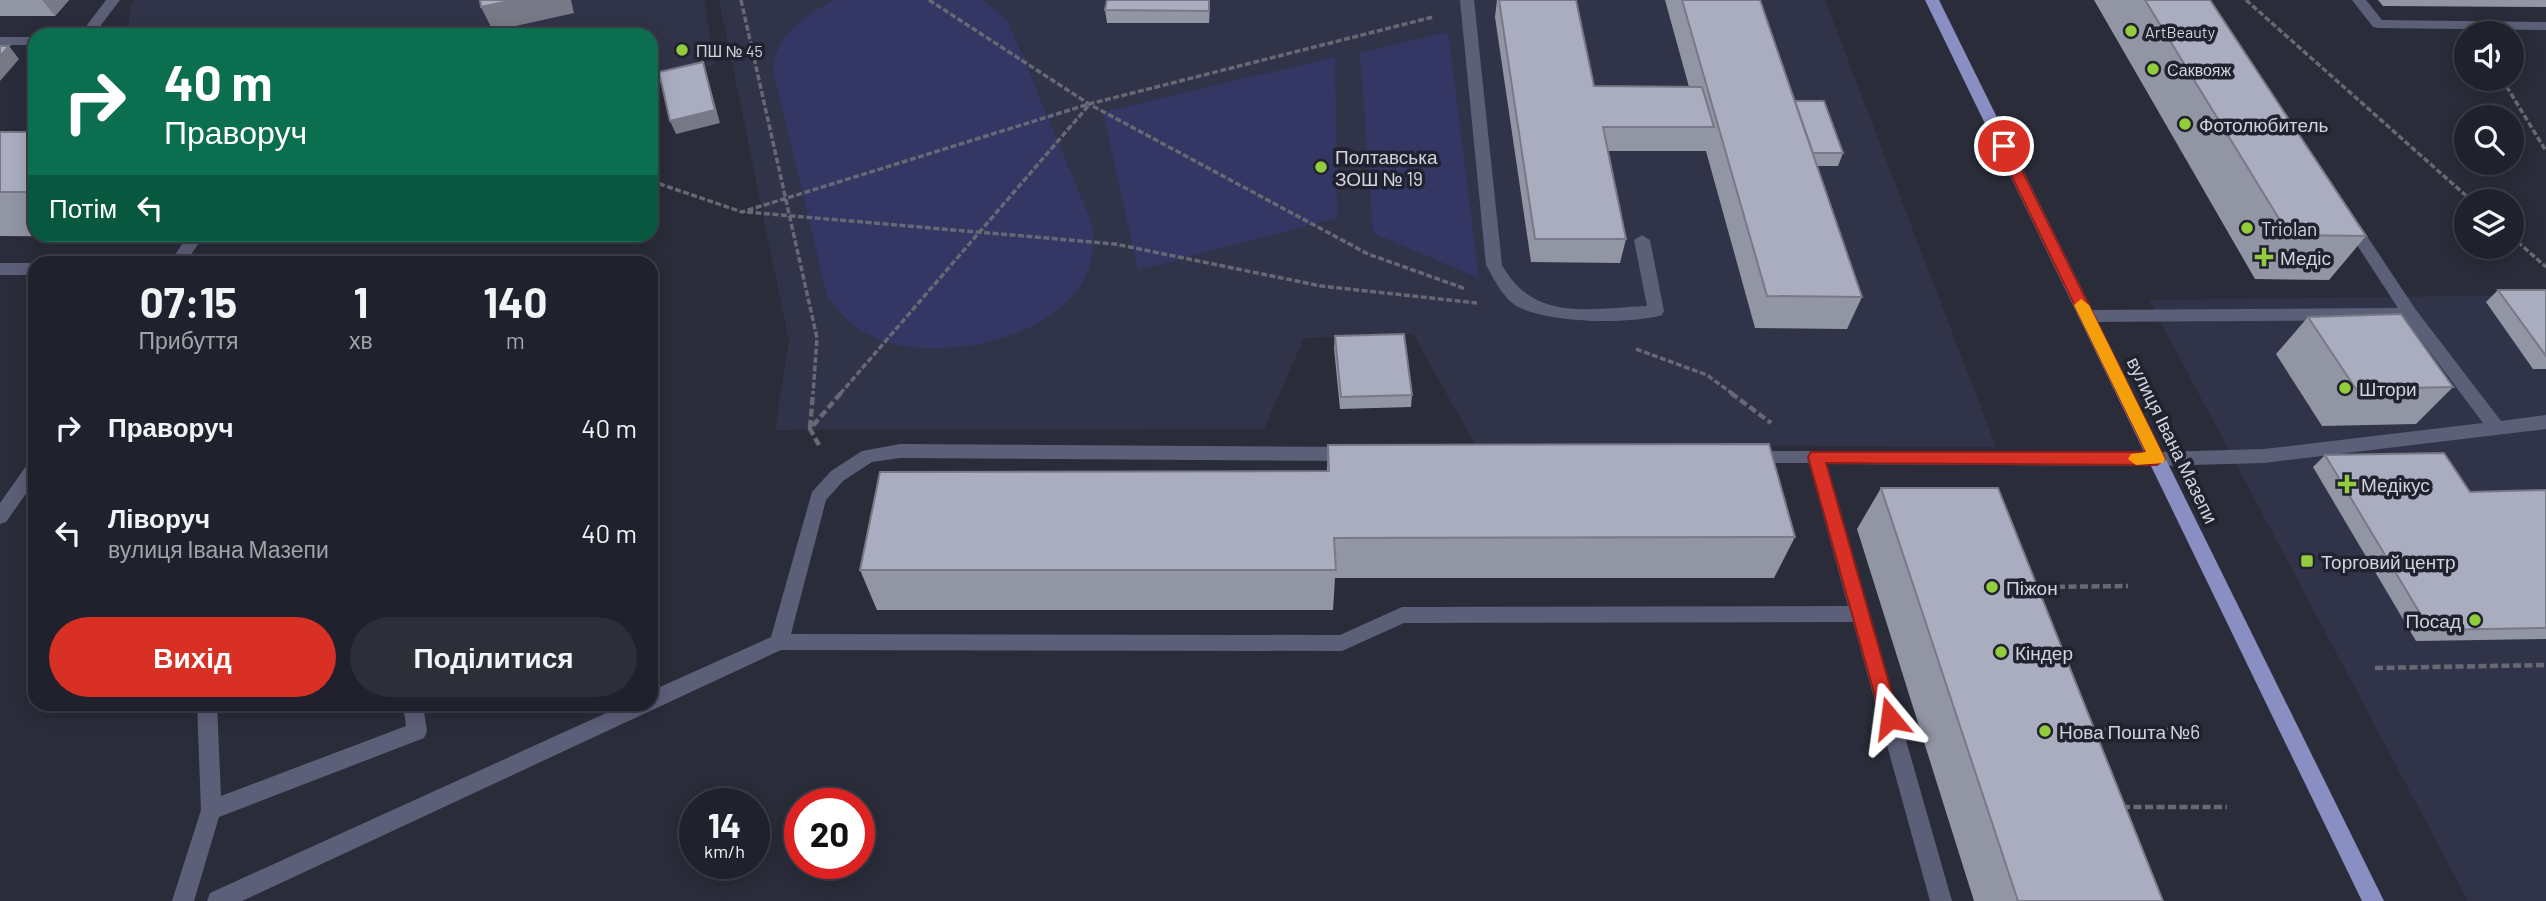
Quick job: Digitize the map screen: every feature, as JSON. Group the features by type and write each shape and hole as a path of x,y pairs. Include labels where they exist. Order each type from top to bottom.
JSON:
{"main road":[{"name":"вулиця Івана Мазепи","path":"1932,0 2373,901"}],"lane":[{"path":"94,28 113,0"},
{"path":"2359,0 2378,24 2546,26"},
{"path":"1468,4 1494,265 1507,287 1522,302 1547,312 1656,311 1642,240"},
{"path":"0,41 28,41"},
{"path":"2338,204 2410,314 2497,428"},
{"path":"0,268 28,269"},
{"path":"2087,316 2410,314"},
{"path":"1733,456 2157,459 2264,456 2546,422"},
{"path":"779,642 818,497 836,476 868,456 900,451 1372,454"},
{"path":"1816,457 1941,901"},
{"path":"0,517 28,477"},
{"path":"658,698 779,642 1342,643 1402,615 1861,614"},
{"path":"183,901 211,810 207,711"},
{"path":"211,810 417,731 414,711"},
{"path":"218,901 630,711"}],"path":[{"path":"741,0 817,338 810,429 836,476"},
{"path":"929,0 1089,104 1368,254 1469,290"},
{"path":"2246,0 2459,189"},
{"path":"742,212 1089,104 1468,4"},
{"path":"2509,91 2546,151"},
{"path":"810,429 1089,104"},
{"path":"658,183 742,212 1115,244 1321,286 1480,304"},
{"path":"2524,248 2546,267"},
{"path":"1632,348 1707,374 1816,457"},
{"path":"2031,587 2128,586"},
{"path":"2375,668 2546,665"},
{"path":"2086,730 2192,730"},
{"path":"2116,807 2227,807"}],"shaded area":[{"name":"ПШ № 45","path":"134,0 704,0 715,65 658,77 658,28 129,28 129,13"},
{"name":"Полтавська ЗОШ № 19","path":"719,0 1825,0 1996,447 1475,444 1413,334 1304,338 1264,429 775,430 789,341"},
{"path":"835,0 983,0 1007,20 1091,221 1092,257 1079,288 1054,312 1022,331 985,343 947,348 911,347 879,339 863,331 843,315 827,295 773,70 775,58 786,36 803,19"},
{"path":"1448,32 1479,278 1373,233 1360,53"},
{"path":"1335,57 1337,218 1138,270 1103,112"},
{"path":"2546,295 2546,901 2468,901 2149,300"}],"building":[{"path":"480,0 513,0 481,7"},
{"path":"1107,0 1209,0 1209,11 1105,10"},
{"path":"1499,0 1576,0 1594,86 1702,87 1714,127 1603,127 1626,239 1535,239"},
{"path":"1682,0 1760,0 1862,297 1767,296"},
{"path":"2145,0 2210,0 2366,236 2289,235"},
{"path":"0,46 9,46 0,56"},
{"path":"703,62 715,110 670,121 659,72"},
{"path":"1795,101 1824,101 1843,153 1813,153"},
{"path":"0,132 28,132 28,192 0,192"},
{"path":"2498,290 2546,290 2546,356"},
{"path":"2401,314 2453,387 2356,389 2308,317"},
{"path":"1404,334 1412,395 1341,397 1335,336"},
{"path":"1769,444 1795,537 1334,538 1336,570 860,570 880,472 1329,471 1328,445"},
{"path":"2444,453 2470,492 2546,490 2546,628 2430,630 2325,455"},
{"path":"1881,488 1998,488 2163,901 2018,901"}],"slow traffic":[{"path":"2081,305 2157,459 2136,459"}],"place":[{"name":"ArtBeauty","path":"2131,31"},
{"name":"ПШ № 45","path":"682,50"},
{"name":"Саквояж","path":"2153,69"},
{"name":"Фотолюбитель","path":"2185,124"},
{"name":"Полтавська ЗОШ № 19","path":"1321,167"},
{"name":"Triolan","path":"2247,228"},
{"name":"Медіс","path":"2264,257"},
{"name":"Штори","path":"2345,388"},
{"name":"Медікус","path":"2347,484"},
{"name":"Торговий центр","path":"2307,561"},
{"name":"Піжон","path":"1992,587"},
{"name":"Посад","path":"2475,620"},
{"name":"Кіндер","path":"2001,652"},
{"name":"Нова Пошта №6","path":"2045,731"}],"route":[{"path":"1890,718 1816,457 2157,459 2004,146"}]}
